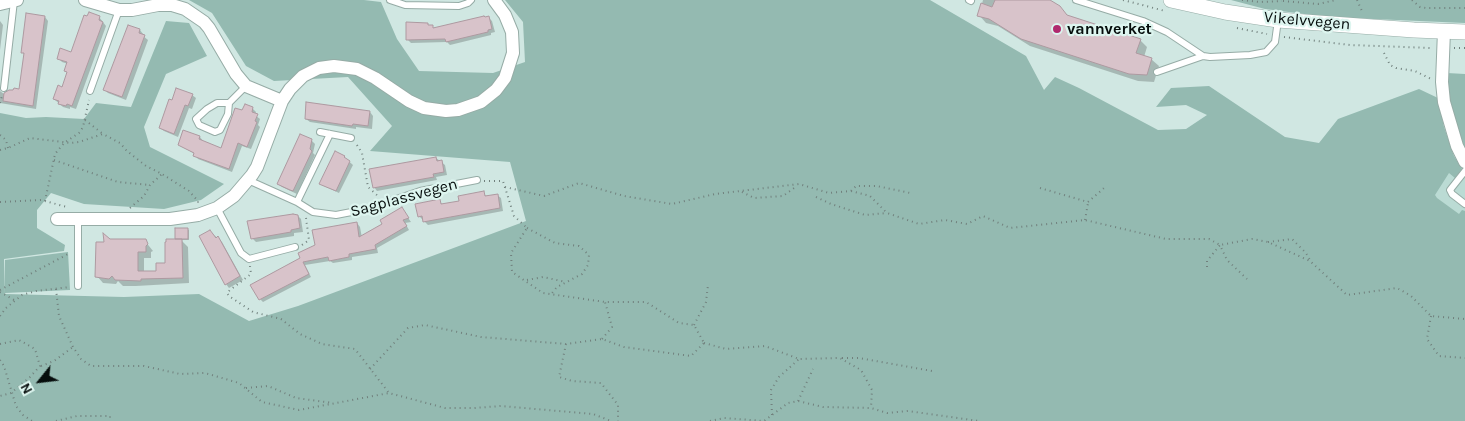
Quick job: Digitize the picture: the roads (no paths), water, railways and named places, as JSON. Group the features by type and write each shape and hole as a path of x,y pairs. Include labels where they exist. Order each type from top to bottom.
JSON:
{"street":[{"path":"0,4 16,0"},
{"path":"85,0 119,10 132,10 152,3 178,6 191,12 204,22 236,74 246,86 282,101"},
{"path":"57,219 178,218 198,215 218,208 234,196 258,167 282,101 290,89 303,76 319,68 347,66 362,71 409,101 424,108 446,111 458,110 481,102 491,95 502,82 508,72 512,59 512,32 505,14 494,0"},
{"name":"Vikelvvegen","path":"1171,0 1225,12 1278,20 1465,32"},
{"path":"1444,31 1442,84 1445,111 1456,146 1465,162"}],"lane":[{"path":"4,88 16,0"},
{"path":"390,0 404,5 459,6 471,0"},
{"path":"1076,0 1167,32 1203,56"},
{"path":"90,91 119,10"},
{"path":"1157,72 1203,56 1234,56 1266,52 1275,42 1278,20"},
{"path":"229,103 217,103 207,109 196,118 199,125 215,132 220,130 228,114 229,103 246,86"},
{"path":"320,132 351,138"},
{"path":"297,202 330,134"},
{"path":"1465,171 1450,190 1452,194 1465,204"},
{"name":"Sagplassvegen","path":"248,180 319,214 336,215 367,209 420,192 477,180"},
{"path":"218,208 241,253 249,259 295,247"},
{"path":"78,219 78,286"}],"place":[{"name":"vannverket","path":"1057,29"}]}
